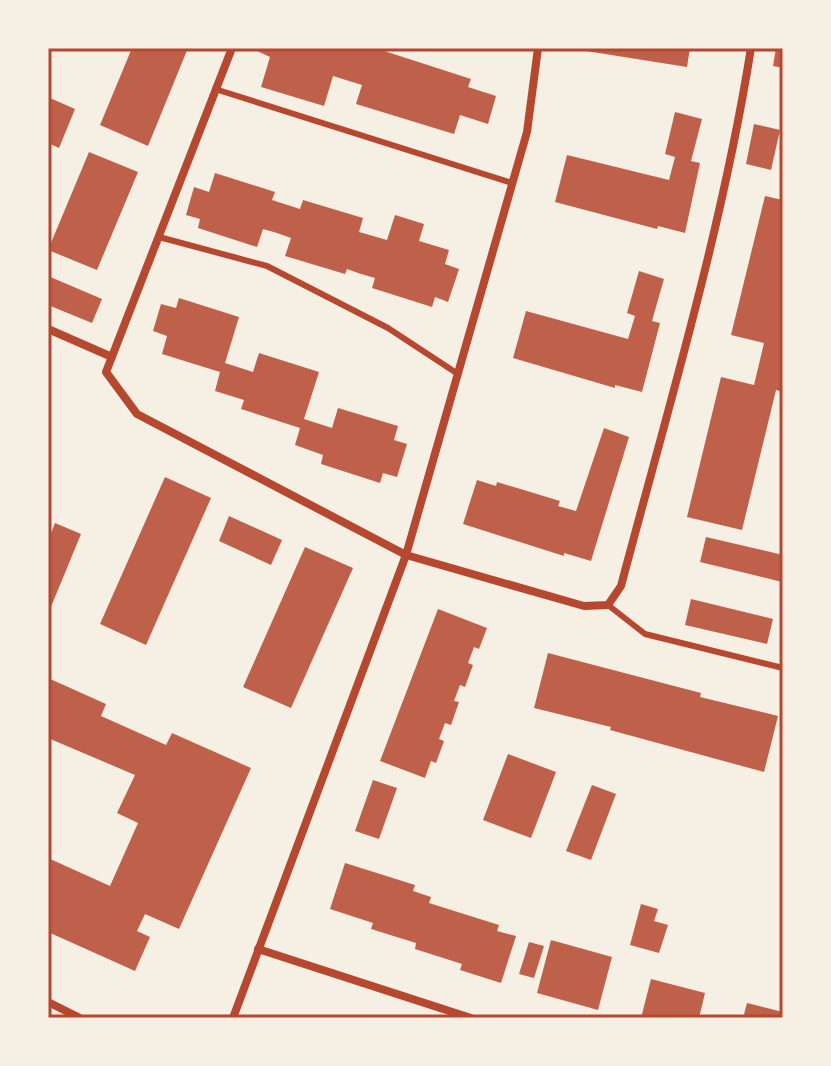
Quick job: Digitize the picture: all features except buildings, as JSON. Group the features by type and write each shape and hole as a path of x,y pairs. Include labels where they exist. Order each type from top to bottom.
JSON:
{"street":[{"path":"232,48 106,372 137,414 406,555 584,606 608,605 621,586 701,285 742,103 751,48"},
{"path":"233,1018 406,555 527,132 538,48"},
{"path":"48,329 112,357"},
{"path":"258,949 471,1018"},
{"path":"48,1002 80,1018"}],"lane":[{"path":"215,89 512,183"},
{"path":"159,237 267,266 388,328 458,374"},
{"path":"608,605 645,634 783,668"}]}
